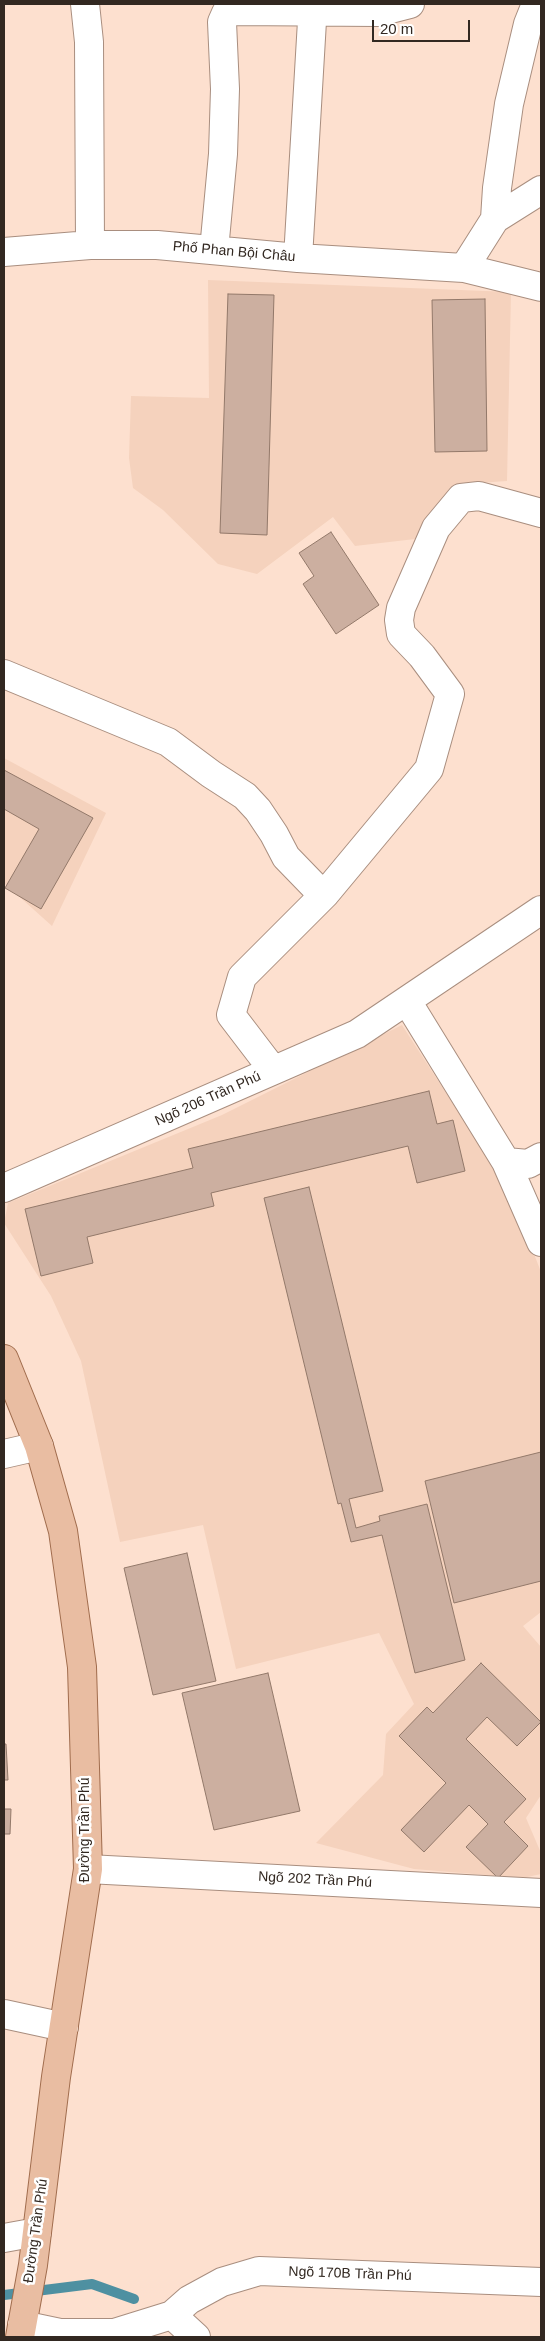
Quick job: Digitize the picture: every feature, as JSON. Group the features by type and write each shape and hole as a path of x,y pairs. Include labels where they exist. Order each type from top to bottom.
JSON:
{"main road":[{"name":"Đường Trần Phú","path":"4,1359 39,1446 63,1531 82,1667 88,1869 64,2027 33,2265 22,2322"}],"street":[{"path":"85,4 89,42 90,245"},
{"path":"214,250 223,154 225,89 223,17 231,11 312,8 379,12 410,4"},
{"path":"495,219 497,188 510,104 528,24 536,4"},
{"path":"298,258 312,8"},
{"path":"464,268 495,219 541,190"},
{"name":"Phố Phan Bội Châu","path":"4,252 90,245 157,245 298,258 464,268 541,287"},
{"path":"273,1070 231,1015 242,977 325,894 429,769 450,694 422,656 401,634 398,620 401,608 436,528 461,498 479,496 541,513"},
{"path":"4,674 168,742 245,796 258,810 286,857 317,889 325,894"},
{"name":"Ngõ 206 Trần Phú","path":"4,1188 357,1034 541,910"},
{"path":"407,1001 506,1162 541,1242"},
{"path":"506,1162 528,1164 541,1157"},
{"path":"4,1454 39,1446"},
{"name":"Ngõ 202 Trần Phú","path":"88,1869 541,1894"},
{"path":"4,2014 64,2027"},
{"path":"4,2238 37,2232"},
{"name":"Ngõ 170B Trần Phú","path":"168,2316 189,2300 222,2282 259,2271 541,2282"},
{"path":"22,2322 60,2333 114,2333 168,2316 196,2337"}],"shaded area":[{"path":"208,280 511,292 507,481 463,484 447,497 415,539 355,546 333,517 257,574 218,564 163,510 133,488 129,458 131,396 209,398"},
{"path":"4,758 106,813 52,926 4,883"},
{"path":"402,1025 488,1158 527,1236 541,1272 541,1612 523,1626 541,1647 541,1795 526,1818 541,1853 541,1874 523,1878 414,1869 316,1843 383,1775 386,1734 414,1704 379,1633 236,1669 203,1525 120,1542 81,1361 51,1296 4,1223 8,1203 222,1115"}],"building":[{"path":"228,294 274,295 267,535 220,533"},
{"path":"485,299 487,451 435,452 432,300"},
{"path":"331,532 379,605 336,634 303,584 314,576 299,553"},
{"path":"4,770 93,818 41,909 5,888 39,829 4,809"},
{"path":"429,1091 437,1124 453,1120 465,1171 417,1183 408,1146 211,1193 214,1206 87,1237 93,1263 41,1276 25,1209 193,1168 188,1149"},
{"path":"309,1187 383,1491 349,1499 356,1528 380,1521 379,1516 427,1504 465,1660 415,1673 382,1535 351,1542 341,1503 338,1504 264,1198"},
{"path":"541,1452 541,1581 454,1603 425,1481"},
{"path":"187,1553 216,1681 153,1695 124,1568"},
{"path":"481,1663 541,1722 517,1746 487,1717 466,1739 526,1799 504,1822 528,1846 498,1878 466,1847 488,1824 469,1805 424,1852 401,1830 446,1783 399,1736 427,1707 433,1713"},
{"path":"268,1673 300,1811 214,1830 182,1693"},
{"path":"4,1744 6,1744 8,1780 4,1780"},
{"path":"4,1809 11,1809 10,1834 4,1834"}],"waterway":[{"path":"4,2295 92,2284 134,2299"}]}
